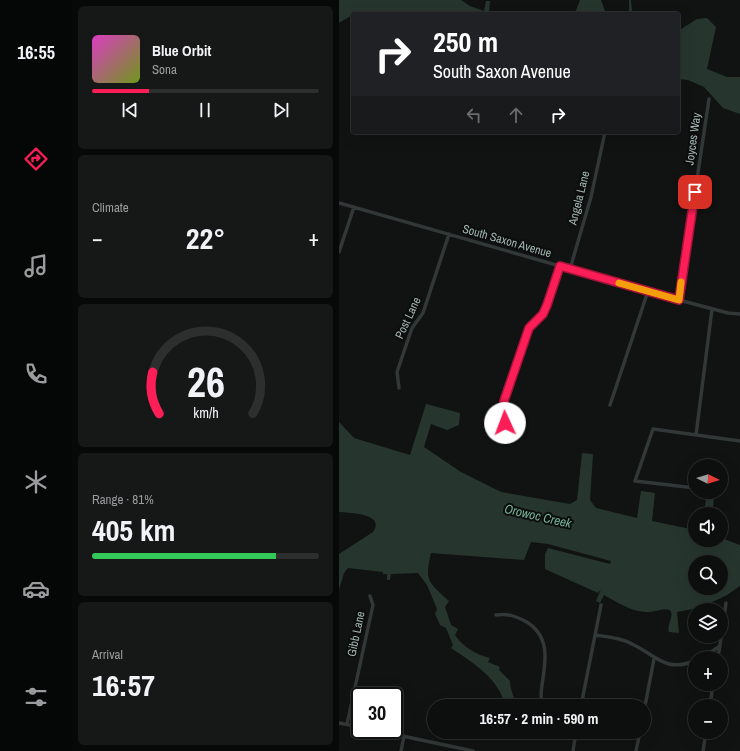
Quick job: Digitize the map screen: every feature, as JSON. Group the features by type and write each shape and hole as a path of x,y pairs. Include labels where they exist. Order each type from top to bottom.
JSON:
{"street":[{"name":"Joyces Way","path":"679,300 709,99"},
{"name":"Angela Lane","path":"570,269 591,197 605,134"},
{"name":"South Saxon Avenue","path":"339,203 728,314 740,314"},
{"path":"339,252 354,207"},
{"name":"Post Lane","path":"399,388 397,372 413,328 423,313 449,234"},
{"path":"505,423 504,401 529,328 543,314 560,266"},
{"path":"610,405 648,291"},
{"path":"696,435 713,309"},
{"path":"688,487 635,480 653,429 740,441"},
{"name":"Gibb Lane","path":"347,724 373,605 370,596"},
{"path":"582,699 601,605"},
{"path":"496,615 505,613 517,616 528,623 541,640 546,662 542,699"},
{"path":"595,636 616,638 634,644 654,659 675,665 688,662"},
{"path":"719,651 720,643"},
{"path":"712,651 720,646"},
{"path":"646,699 654,659"},
{"path":"339,723 351,725"},
{"path":"401,751 404,736 473,751"},
{"path":"573,751 575,739"},
{"path":"636,751 639,739"},
{"path":"703,751 705,739"}],"water":[{"path":"339,0 461,0 470,6 484,11 486,1 490,1 489,12 351,12 351,16 339,23"},
{"path":"580,0 601,0 605,11 629,12 575,12"},
{"path":"629,0 631,0 632,11 634,12 629,12"},
{"path":"707,18 716,27 707,69 727,77 740,77 740,114 723,108 704,87 688,80 680,79 680,30 697,19"},
{"name":"Orowoc Creek","path":"426,404 460,413 459,425 447,430 431,424 424,447 461,472 501,492 570,504 577,500 582,453 593,454 590,500 596,508 637,518 641,491 655,493 652,521 688,529 688,547 728,547 728,541 740,545 740,586 728,594 728,555 688,555 688,595 727,595 710,603 688,603 688,610 677,612 679,633 669,632 668,629 672,615 670,610 664,609 648,612 634,610 604,595 600,603 596,601 601,589 598,593 545,569 545,554 548,548 610,564 611,561 548,544 531,542 524,560 431,553 428,576 437,590 449,601 445,607 451,625 458,629 455,635 461,643 470,650 490,658 488,662 500,667 499,670 510,681 514,699 503,699 491,679 484,672 451,648 453,645 446,628 440,625 435,614 437,609 427,585 418,573 391,574 390,580 387,580 387,574 383,574 383,572 348,568 344,573 339,590 339,554 373,532 376,526 375,521 365,515 339,512 339,422 354,438 410,455"},
{"path":"706,499 714,499 713,507 705,507"}],"slow traffic":[{"path":"619,283 679,300 681,282"}],"route":[{"path":"505,423 503,410 504,401 529,328 534,321 543,314 560,266 679,300 695,192"}]}
